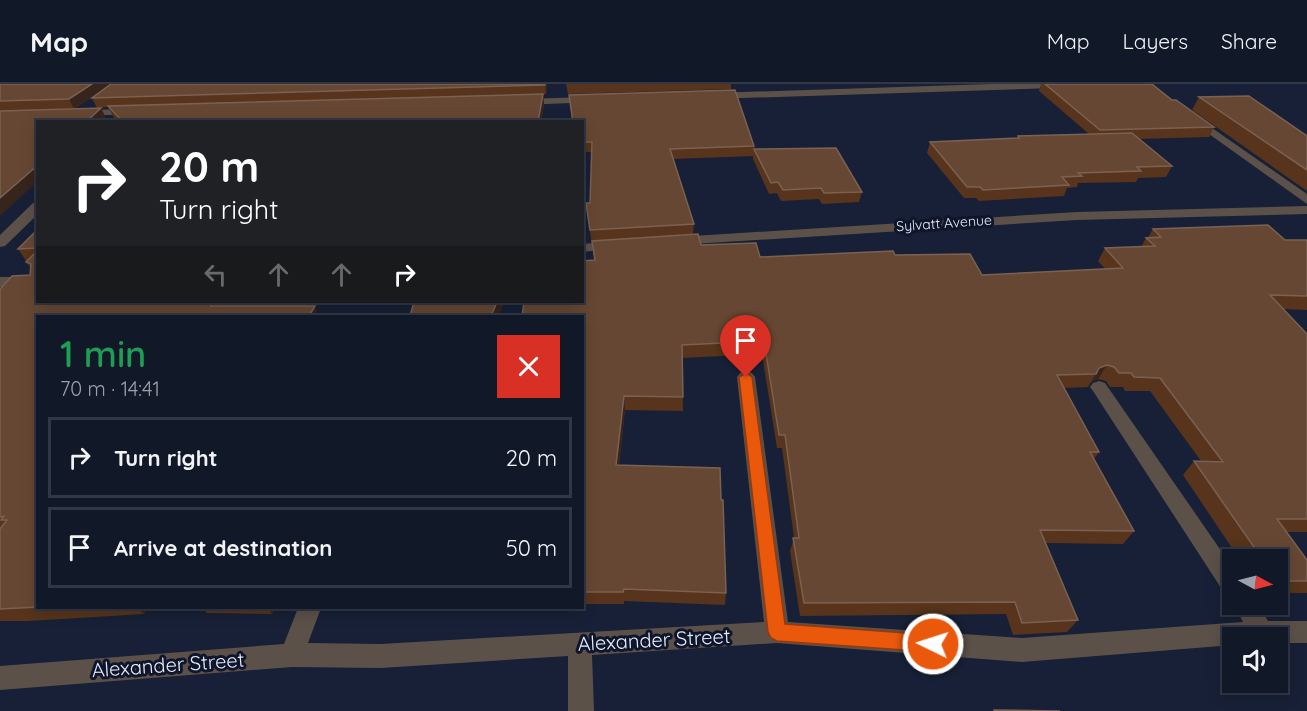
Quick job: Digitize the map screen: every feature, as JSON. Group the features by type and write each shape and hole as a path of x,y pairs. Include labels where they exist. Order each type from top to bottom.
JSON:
{"street":[{"path":"706,96 1086,84"},
{"path":"515,102 598,100"},
{"path":"96,102 73,113 149,111"},
{"path":"1183,111 1307,200"},
{"path":"0,243 36,208"},
{"name":"Sylvatt Avenue","path":"664,242 1077,216 1307,210"},
{"path":"584,248 629,244"},
{"path":"0,282 36,282"},
{"path":"746,377 777,632"},
{"path":"1099,387 1222,571"},
{"path":"292,655 309,609"},
{"name":"Alexander Street","path":"0,678 292,655 381,656 777,632 1022,650 1222,635"},
{"name":"Alexander Street","path":"1288,632 1307,632"},
{"path":"580,644 581,711"}],"building":[{"path":"0,84 92,84 69,99 0,101"},
{"path":"111,84 545,84 545,85 92,98"},
{"path":"1045,84 1151,84 1214,127 1100,130"},
{"path":"735,90 754,146 670,149 694,224 590,230 586,203 590,203 592,142 584,142 584,120 573,120 569,95"},
{"path":"543,94 538,120 121,120 108,106"},
{"path":"1249,96 1307,136 1307,170 1199,97"},
{"path":"101,108 88,120 36,120 36,167 0,198 0,111"},
{"path":"1132,133 1172,166 1137,167 1141,171 1078,173 1082,176 1062,177 1069,185 983,190 980,187 967,187 930,142 1019,138 1018,136"},
{"path":"836,148 862,192 824,193 821,188 783,190 778,182 771,183 754,149"},
{"path":"1268,225 1285,240 1307,240 1307,296 1270,295 1307,334 1307,519 1277,519 1307,560 1307,581 1288,581 1288,549 1255,549 1194,461 1223,462 1160,378 1134,377 1131,373 1119,373 1114,367 1107,365 1099,368 1096,374 1057,375 1099,452 1090,452 1134,531 1040,530 1078,620 1022,623 1015,602 804,603 793,538 799,538 785,435 779,435 764,341 682,345 683,397 624,396 616,465 720,468 726,593 624,589 623,592 584,592 584,315 522,315 524,303 584,303 584,261 595,260 592,241 698,234 701,245 756,243 760,257 893,251 895,255 970,254 982,275 1123,268 1105,248 1155,246 1146,238 1161,237 1153,229"},
{"path":"36,231 36,248 18,249"},
{"path":"36,252 36,303 212,303 211,306 315,306 310,315 36,315 36,607 0,609 0,529 7,520 1,520 4,516 0,517 0,289 12,276 30,275 31,264 26,262"},
{"path":"414,303 497,303 491,315 410,315"},
{"path":"994,710 1060,711 994,711"}],"route":[{"path":"746,377 777,632 933,644"}]}
